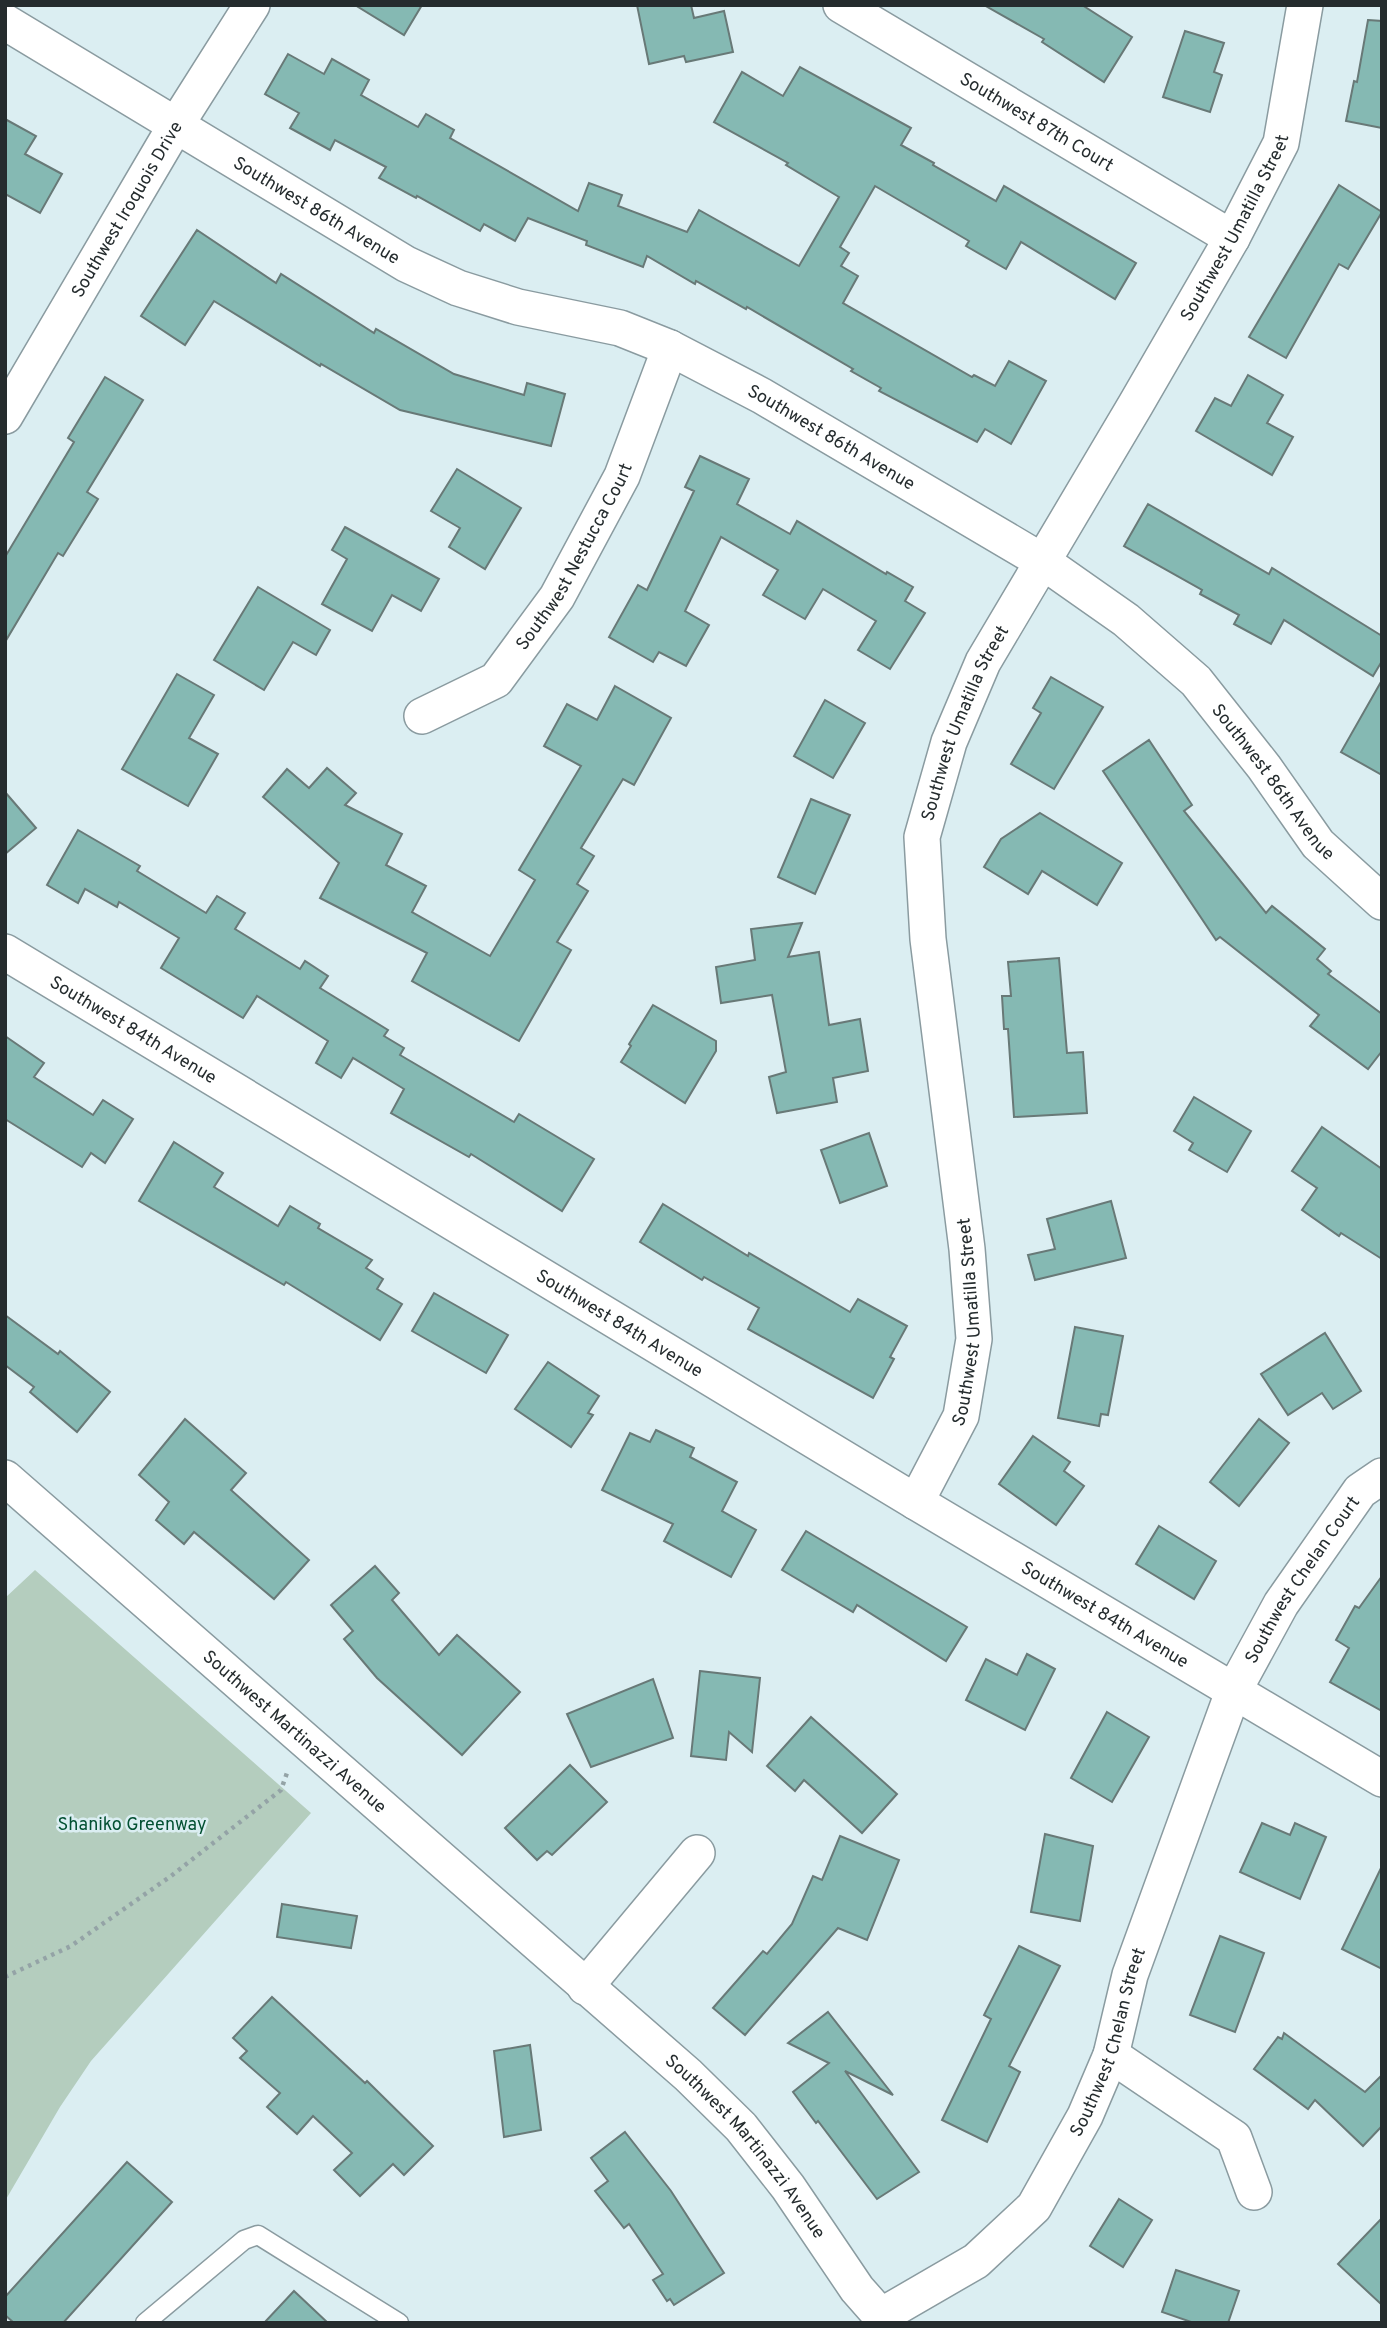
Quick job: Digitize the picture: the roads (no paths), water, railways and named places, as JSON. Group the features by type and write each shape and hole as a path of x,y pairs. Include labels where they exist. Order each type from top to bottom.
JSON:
{"street":[{"name":"Southwest Iroquois Drive","path":"5,416 176,125 252,5"},
{"name":"Southwest 87th Court","path":"841,5 1232,237"},
{"name":"Southwest Umatilla Street","path":"916,1502 961,1416 974,1339 967,1249 928,939 922,837 949,742 983,662 1232,237 1281,143 1306,5"},
{"name":"Southwest 86th Avenue","path":"5,22 406,264 458,288 518,307 620,328 670,348 762,396 1042,561 1126,620 1196,681 1264,767 1318,844 1382,902"},
{"name":"Southwest Nestucca Court","path":"422,716 496,680 557,597 622,476 670,348"},
{"name":"Southwest 84th Avenue","path":"5,952 916,1502 1382,1779"},
{"name":"Southwest Chelan Court","path":"1233,1692 1281,1604 1360,1491 1382,1476"},
{"name":"Southwest Martinazzi Avenue","path":"5,1478 688,2076 741,2127 788,2187 857,2289 884,2319"},
{"name":"Southwest Chelan Street","path":"884,2319 976,2262 1034,2207 1085,2116 1111,2055 1130,1975 1233,1692"},
{"path":"585,1987 697,1853"},
{"path":"1111,2055 1234,2138 1254,2192"}],"lane":[{"path":"145,2323 244,2239 258,2235 399,2323"}],"park label":[{"name":"Shaniko Greenway","path":"132,1824"}]}
